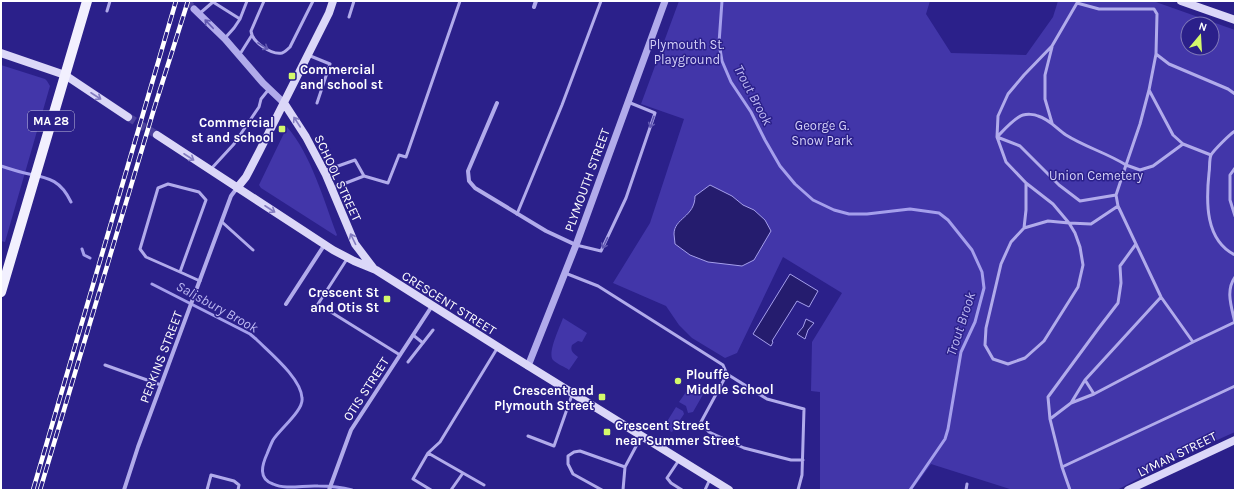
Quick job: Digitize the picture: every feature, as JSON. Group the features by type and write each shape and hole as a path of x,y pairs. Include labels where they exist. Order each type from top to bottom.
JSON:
{"main road":[{"name":"MA 28","path":"1,292 87,1"},
{"path":"237,188 254,163 329,13 333,1"},
{"path":"1181,1 1191,3 1235,20"},
{"path":"1,53 65,75 128,117"},
{"name":"SCHOOL STREET","path":"284,103 306,137 324,171 355,244 376,270"},
{"name":"CRESCENT STREET","path":"157,136 325,244 348,258 376,270 498,348 730,490"},
{"name":"LYMAN STREET","path":"1128,490 1235,440"}],"street":[{"path":"534,7 536,1"},
{"name":"PLYMOUTH STREET","path":"528,366 576,245 665,1"},
{"name":"SCHOOL STREET","path":"197,11 225,39 269,89 284,103"},
{"path":"497,103 468,171 469,181 475,188 546,232 576,245"},
{"name":"PERKINS STREET","path":"124,490 200,280 232,196 237,188"},
{"path":"286,304 325,244"},
{"name":"OTIS STREET","path":"328,490 351,430 432,306"}],"lane":[{"path":"107,11 110,1"},
{"path":"225,39 240,19 247,1"},
{"path":"264,1 251,31 257,43 276,53 286,51 290,47 313,1"},
{"path":"349,17 354,1"},
{"path":"332,188 364,176 388,183 399,155 406,156 460,1"},
{"path":"517,214 562,105 600,1"},
{"path":"197,11 213,2 240,19"},
{"path":"1118,206 1091,224 1069,223 1048,221 1024,228 1011,242 1001,264 986,328 985,345 993,359 1008,364 1025,358 1044,341 1078,287 1083,265 1080,247 1075,233 1069,223 1053,204 1026,183 1006,162 997,137 998,116 1008,94 1052,46 1078,2 1100,9 1154,9 1158,14 1156,54 1149,90 1140,124 1116,194 1118,206 1160,297 1193,342"},
{"path":"239,55 252,35"},
{"path":"1052,46 1045,75 1044,99 1052,123"},
{"path":"1156,54 1169,64 1228,89 1235,94"},
{"path":"308,55 330,64 317,103"},
{"path":"209,170 234,144 259,107 261,100 269,89"},
{"path":"1149,90 1174,135 1182,144 1211,155"},
{"path":"576,245 601,251 626,198 655,113 628,102"},
{"path":"997,137 1022,115 1037,115 1052,123 1064,134 1084,145 1140,170 1154,166 1182,144"},
{"path":"1235,127 1234,131 1211,155 1208,186 1210,223 1217,240 1228,251 1235,254"},
{"path":"997,137 1020,146 1059,184 1080,201 1116,194"},
{"path":"324,171 355,160 364,176"},
{"path":"1235,168 1230,176 1230,200 1235,216"},
{"path":"1024,228 1026,183"},
{"path":"180,272 206,200 199,192 168,184 158,188 140,249 146,257 180,272 200,280"},
{"path":"222,222 253,250"},
{"path":"1070,490 1062,467 1050,419 1048,397 1118,303 1122,283 1120,266 1136,244"},
{"path":"348,258 318,304 400,355"},
{"path":"565,272 598,286 723,365 727,374 767,399 804,409 802,475 798,490"},
{"path":"1050,419 1072,403 1094,394 1193,342 1235,322 1229,296 1232,280 1235,277"},
{"path":"1072,403 1085,380 1160,297"},
{"path":"408,362 432,330"},
{"path":"413,335 423,343"},
{"path":"431,490 413,479 428,453 440,442 498,348"},
{"path":"105,365 161,385"},
{"path":"727,374 701,422 710,432 744,448 791,460 803,460"},
{"path":"1085,380 1094,394"},
{"path":"1062,467 1235,386"},
{"path":"528,436 554,446 573,393"},
{"path":"623,490 625,467 642,435"},
{"path":"602,490 573,474 568,464 568,456 574,452 580,451 625,467"},
{"path":"428,453 484,485"},
{"path":"680,459 667,478 671,483 682,490"},
{"path":"451,490 463,473"},
{"path":"207,490 211,475 234,481 239,485 238,490"},
{"path":"705,490 711,478"},
{"path":"966,490 967,484"}],"green space":[{"path":"679,1 930,1 926,14 951,53 1026,55 1053,17 1058,1 1153,1 1195,16 1180,16 1180,56 1220,56 1220,25 1235,30 1235,432 1177,458 1117,490 1013,490 931,464 912,490 820,490 820,392 811,391 812,342 842,293 783,257 737,353 725,358 692,338 679,325 666,306 613,283 650,223 684,119 641,104"},
{"path":"1,65 45,79 50,86 5,242 1,241"},
{"path":"287,127 296,138 310,164 337,235 336,236 261,188 259,185"},
{"path":"563,318 587,333 582,342 578,341 572,345 572,352 578,357 569,370 553,360 552,357 553,346"},
{"path":"696,386 705,391 693,412 688,413 686,406 679,402 686,392 691,394"},
{"path":"676,407 683,411 684,414 672,432 663,428"}],"shaded area":[{"path":"710,185 732,196 743,205 754,210 765,220 771,231 754,260 742,266 708,262 690,255 675,244 674,234 677,224 692,209 695,196"},
{"path":"790,274 818,291 809,307 797,301 772,341 771,346 753,334"},
{"path":"806,319 814,323 808,330 805,339 797,334 803,327"}],"waterway":[{"name":"Trout Brook","path":"722,1 719,43 722,61 731,82 751,112 780,166 795,184 813,200 834,210 849,214 867,214 910,209 939,213 948,220 972,250 982,272 984,288 975,322 961,352 945,439 910,490"},
{"name":"Salisbury Brook","path":"1,166 49,179 63,189 71,202"},
{"name":"Salisbury Brook","path":"82,249 84,255 90,258"},
{"name":"Salisbury Brook","path":"152,284 250,334 284,366 296,382 300,390 302,403 296,414 272,442 265,458 262,471 265,479 268,482 284,487 327,486 352,490"}],"tunnel":[{"path":"187,1 194,9"},
{"path":"128,117 157,135"}],"railway":[{"path":"33,490 176,1"},
{"path":"40,490 154,109 188,1"}],"place":[{"name":"Commercial and school st","path":"292,76"},
{"name":"Commercial st and school","path":"282,129"},
{"name":"Crescent St and Otis St","path":"387,299"},
{"name":"Plouffe Middle School","path":"678,381"},
{"name":"Crescent and Plymouth Street","path":"602,397"},
{"name":"Crescent Street near Summer Street","path":"607,432"}],"park label":[{"name":"Plymouth St. Playground","path":"687,52"},
{"name":"George G. Snow Park","path":"822,132"},
{"name":"Union Cemetery","path":"1096,175"}]}
